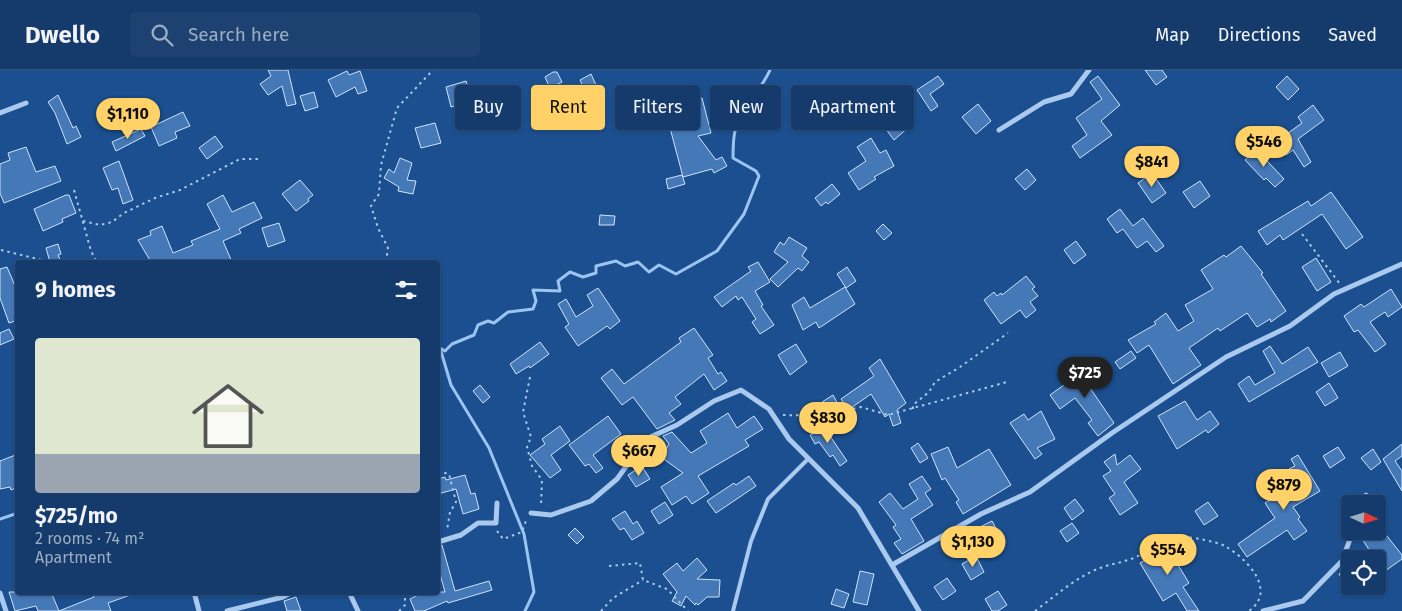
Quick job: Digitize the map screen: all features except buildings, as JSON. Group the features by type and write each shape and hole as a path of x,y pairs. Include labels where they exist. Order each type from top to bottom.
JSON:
{"street":[{"path":"1000,130 1044,102 1071,94 1089,70"},
{"path":"0,114 26,102"},
{"path":"892,565 981,514 1030,492 1226,357 1290,326 1334,294 1402,264"},
{"path":"531,513 551,515 591,501 617,479 646,439 677,425 714,401 741,390 771,413 789,439 858,508 919,611"},
{"path":"440,542 461,535 478,523 496,523 497,503"},
{"path":"1263,611 1303,601 1342,561 1350,540"},
{"path":"0,593 6,611"},
{"path":"195,595 199,611"},
{"path":"227,611 287,595"},
{"path":"350,595 358,611"}],"lane":[{"path":"733,611 751,541 768,499 808,459"}],"path":[{"path":"386,260 388,248 378,228 371,206 379,194 381,165 397,108 433,70"},
{"path":"83,221 100,225 112,222 124,213 155,198 180,190 240,159 260,159"},
{"path":"74,190 91,251 96,260"},
{"path":"1302,234 1345,289"},
{"path":"1,250 42,260"},
{"path":"913,408 913,405 929,392 934,382 960,367 1008,333"},
{"path":"496,523 497,534 504,539 522,532 527,516 542,504 542,480 532,466 527,447 531,437 523,412 530,378"},
{"path":"771,413 793,417 832,416 842,411 861,407 888,415 1007,382"},
{"path":"440,472 449,474 456,502 450,512 446,540"},
{"path":"1036,611 1055,594 1094,570 1136,557 1169,537 1223,545 1240,556 1253,570 1261,583 1260,595 1254,607 1249,611"},
{"path":"609,566 640,563 643,580"},
{"path":"601,611 613,598 643,580"},
{"path":"643,580 667,589 688,611"},
{"path":"399,611 405,605 405,595"}],"waterway":[{"path":"440,348 445,351 452,344 474,335 478,325 488,321 494,323 508,312 533,309 536,301 533,290 560,291 558,281 570,272 583,277 596,273 596,266 616,261 625,266 638,262 649,272 659,265 676,274 717,251 744,214 759,176 756,171 733,158 734,138 739,119 770,70"},
{"path":"440,348 451,385 489,448 524,534 534,592 525,611"},
{"path":"0,519 15,514"}]}
